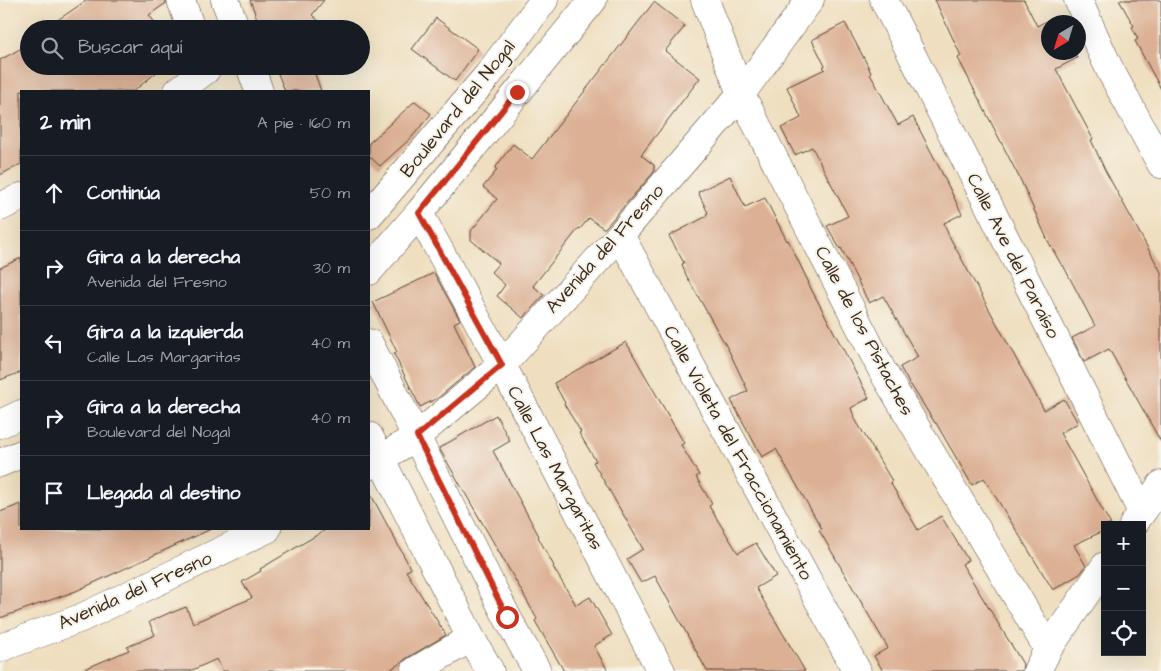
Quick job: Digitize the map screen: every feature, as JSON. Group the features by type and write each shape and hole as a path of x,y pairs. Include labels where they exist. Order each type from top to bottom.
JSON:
{"street":[{"path":"181,0 189,20"},
{"path":"225,0 233,20"},
{"name":"Boulevard del Nogal","path":"370,214 488,75 544,0"},
{"name":"Boulevard del Nogal","path":"370,271 593,0"},
{"name":"Calle de los Pistaches","path":"705,0 741,94 883,372 1043,660"},
{"name":"Avenida del Fresno","path":"373,454 417,436 502,365 620,236 741,94 810,0"},
{"name":"Calle Ave del Paraíso","path":"884,0 1137,518"},
{"path":"1078,0 1109,68 1161,164"},
{"path":"253,75 259,90"},
{"path":"180,90 209,76"},
{"path":"0,207 20,197"},
{"name":"Calle Las Margaritas","path":"419,213 502,365 661,671"},
{"name":"Calle Violeta del Fraccionamiento","path":"620,236 857,671"},
{"path":"370,345 507,617 537,671"},
{"path":"0,424 20,414"},
{"path":"0,463 20,454"},
{"path":"373,454 490,671"},
{"path":"1137,518 1161,485"},
{"name":"Avenida del Fresno","path":"0,648 81,618 266,530"},
{"path":"1043,660 1101,572"},
{"path":"415,671 471,638"}],"building":[{"path":"87,0 166,0 166,3 149,15 153,20 58,20"},
{"path":"250,0 324,0 312,15 318,20 258,20"},
{"path":"935,0 1024,0 1037,26 1041,24 1041,60 1073,60 1056,69 1093,139 1091,140 1105,170 1161,272 1161,442 1109,349 1084,362 1072,338 1095,326 1063,265 1048,241 1021,181 958,58 961,56"},
{"path":"1119,0 1161,0 1161,89 1135,41 1138,39 1132,27 1134,26"},
{"path":"654,2 685,26 665,51 700,78 641,155 654,165 654,172 605,228 589,218 579,228 533,286 544,295 523,318 497,296 505,285 491,272 499,263 471,240 471,231 497,199 483,187 497,170 495,168 513,144 532,159"},
{"path":"436,18 478,49 455,81 412,49"},
{"path":"845,23 898,125 913,117 962,214 944,223 948,234 1044,410 1064,399 1078,423 1060,433 1109,521 1101,521 1101,532 1074,545 1086,566 1080,574 1053,590 984,478 972,485 936,423 910,385 900,367 918,357 883,296 869,303 841,248 827,226 848,216 812,147 795,155 781,128 801,118 787,87 825,69 812,40"},
{"path":"20,49 20,75 153,75 135,90 20,90 20,165 0,175 0,60"},
{"path":"279,75 315,75 321,90 285,90"},
{"path":"415,101 431,114 412,137 380,166 370,157 370,142"},
{"path":"730,176 745,207 765,198 869,398 851,408 855,419 892,481 890,482 918,530 941,516 968,560 962,564 1023,664 1022,671 883,671 874,656 888,648 819,530 822,529 776,449 762,457 731,400 748,391 729,351 686,275 682,264 684,263 669,236 707,216 706,214 708,213 698,192"},
{"path":"20,258 20,372 0,380 0,268"},
{"path":"434,273 460,320 454,323 475,367 438,398 420,407 394,354 397,352 373,302"},
{"path":"626,342 684,443 681,445 699,475 696,477 712,504 709,506 738,553 756,543 776,576 756,588 805,671 707,671 655,576 641,583 627,559 643,549 593,462 596,461 579,433 581,432 554,383"},
{"path":"496,415 510,441 493,451 539,536 553,567 576,605 590,597 612,635 594,646 608,671 564,671 535,621 537,619 521,590 439,448"},
{"path":"370,493 411,569 406,571 446,635 388,671 223,671 217,659 190,671 80,671 129,650 127,647 155,635 149,622 171,612 186,607 193,623 252,598 242,582 261,571 260,569 325,530 370,530"},
{"path":"20,504 20,530 209,530 76,591 0,618 0,512"}],"route":[{"path":"507,617 417,436 502,365 419,213 517,92"}]}
